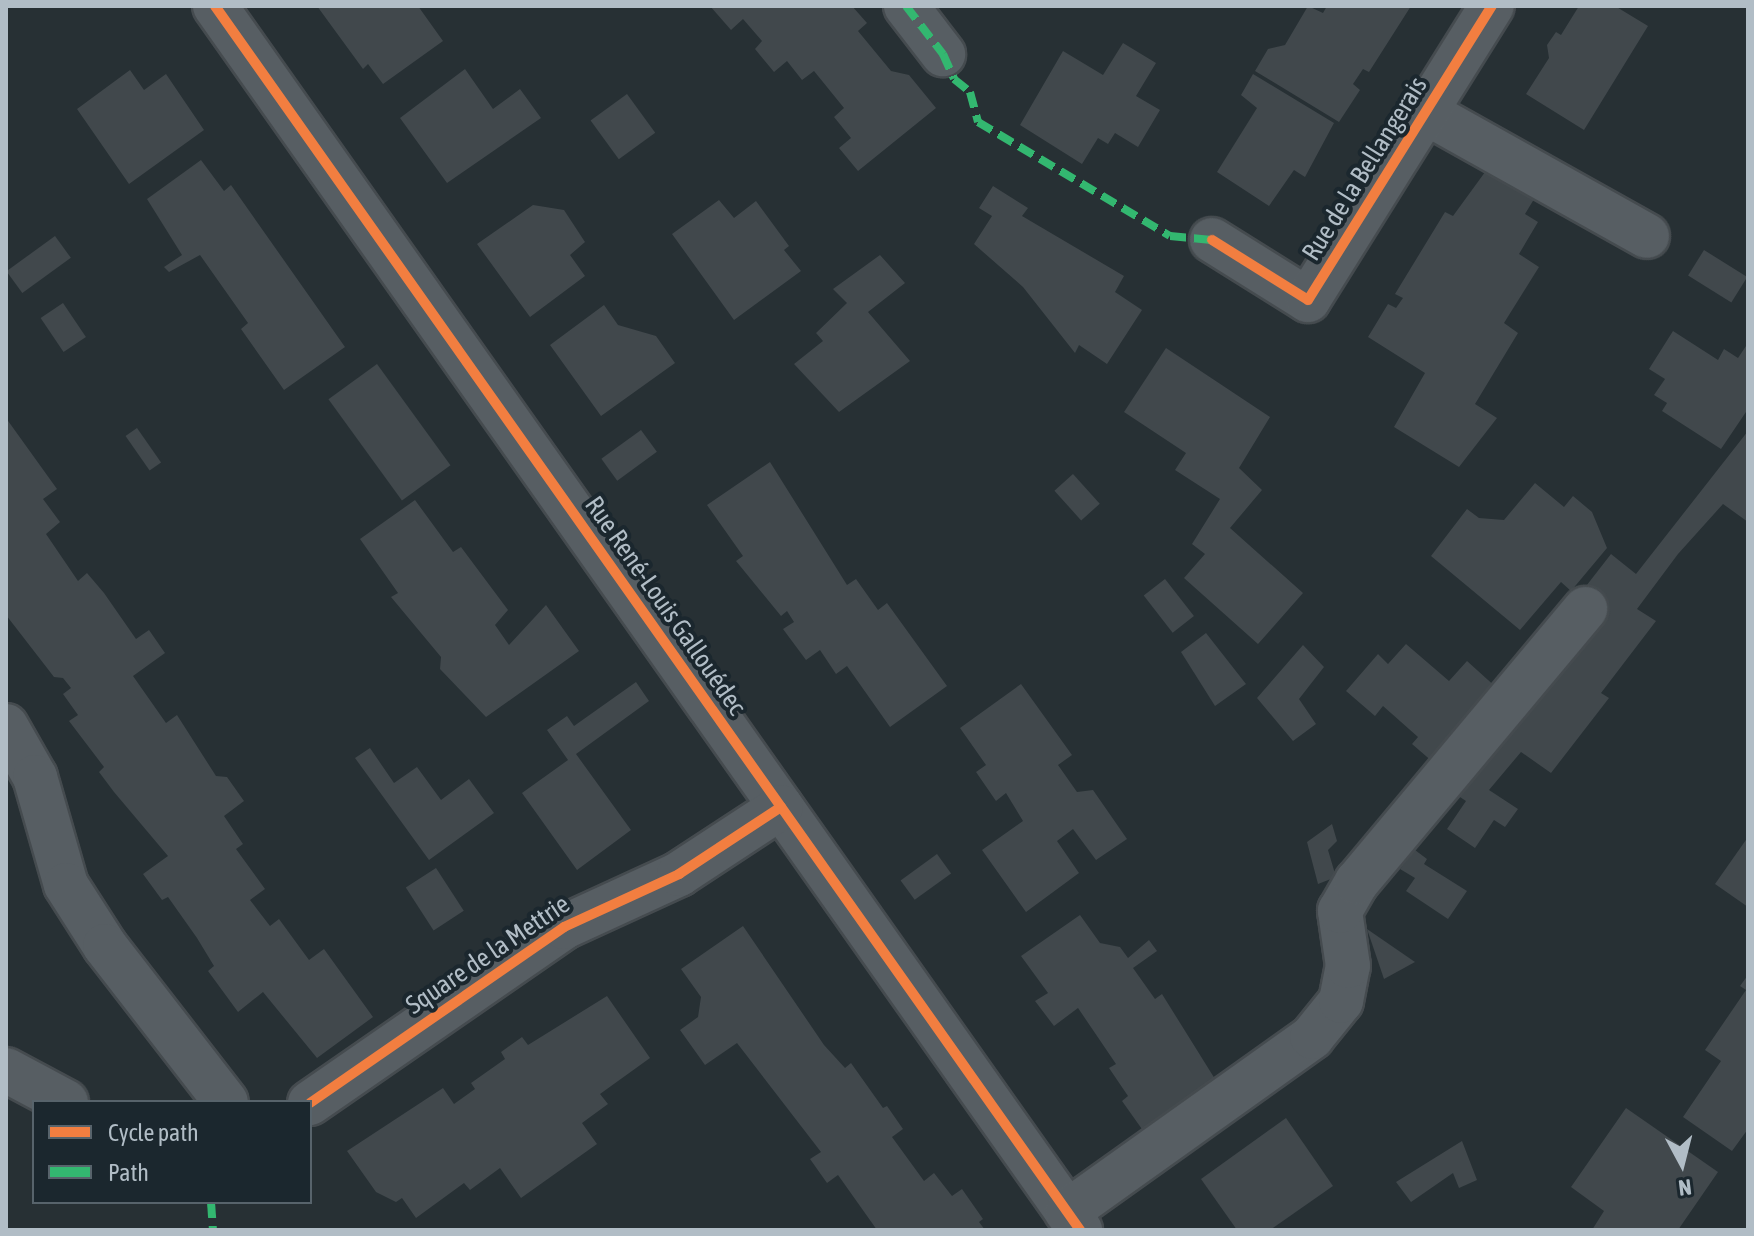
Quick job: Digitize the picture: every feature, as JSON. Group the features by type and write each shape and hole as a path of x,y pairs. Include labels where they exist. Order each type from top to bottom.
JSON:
{"street":[{"name":"Rue René-Louis Gallouédec","path":"215,6 1074,1221"},
{"path":"906,6 943,54"},
{"name":"Rue de la Bellangerais","path":"1212,240 1308,300 1492,6"},
{"path":"1427,113 1647,236"},
{"path":"1074,1221 1312,1037 1341,1001 1348,966 1340,911 1357,882 1585,609"},
{"path":"6,726 35,777 66,885 105,946 224,1100"},
{"name":"Square de la Mettrie","path":"312,1102 564,927 679,874 781,807"},
{"path":"6,1070 62,1100"}],"building":[{"path":"317,6 418,6 443,41 383,84 368,64 363,69"},
{"path":"710,6 852,6 867,23 858,31 891,71 909,75 936,108 858,171 839,148 851,138 834,117 844,108 814,71 802,80 787,61 774,72 755,49 762,41 743,19 731,30"},
{"path":"1308,6 1323,13 1327,6 1411,6 1369,72 1363,69 1353,84 1360,90 1339,122 1255,71 1268,49 1285,45"},
{"path":"1579,6 1615,6 1648,26 1584,130 1526,94 1549,58 1547,45 1556,32 1561,35"},
{"path":"1123,43 1156,63 1136,96 1160,110 1138,147 1115,133 1108,144 1098,138 1082,164 1020,125 1063,51 1103,75"},
{"path":"465,69 493,109 520,89 541,118 447,183 400,118"},
{"path":"130,70 144,90 166,74 204,130 129,184 77,109"},
{"path":"1253,74 1334,123 1305,177 1294,170 1269,206 1217,172 1257,108 1241,95"},
{"path":"627,94 655,133 619,159 591,120"},
{"path":"1496,157 1542,186 1525,214 1538,222 1519,254 1539,267 1504,323 1518,333 1475,404 1497,418 1459,467 1394,427 1425,373 1368,337 1388,304 1396,308 1403,298 1395,294 1445,212 1453,216"},
{"path":"201,160 224,191 231,185 345,347 284,390 241,329 248,323 200,255 169,272 164,267 182,255 147,199"},
{"path":"993,186 1028,208 1022,216 1124,276 1115,292 1142,310 1107,364 1079,345 1075,353 1023,287 974,244 992,216 979,208"},
{"path":"719,200 734,218 756,201 789,246 784,250 801,271 734,320 672,234"},
{"path":"533,205 564,210 585,242 570,255 585,276 530,317 477,244"},
{"path":"55,236 71,258 22,293 6,271"},
{"path":"1704,250 1747,277 1731,302 1688,275"},
{"path":"880,255 905,283 868,312 910,361 839,412 794,364 823,341 816,333 847,303 833,289"},
{"path":"63,303 86,337 64,352 41,318"},
{"path":"604,305 618,325 656,336 675,363 601,416 550,345"},
{"path":"1673,331 1718,360 1724,349 1738,358 1748,343 1748,409 1721,449 1662,411 1667,403 1654,395 1665,379 1649,369"},
{"path":"1166,348 1270,417 1239,468 1262,490 1230,528 1303,593 1258,644 1184,578 1205,554 1192,544 1220,499 1175,470 1186,453 1124,412"},
{"path":"377,364 450,465 402,500 328,399"},
{"path":"6,418 57,489 43,499 60,522 46,534 78,581 87,573 136,639 149,630 165,653 133,676 166,723 177,715 216,776 227,777 244,801 224,816 243,844 236,849 265,889 250,900 270,926 279,919 309,960 324,949 373,1017 317,1058 263,992 238,1012 208,971 214,966 197,938 168,897 162,900 143,874 168,856 99,772 104,767 69,721 78,715 63,694 71,688 63,678 54,677 6,615"},
{"path":"137,428 161,462 150,470 126,436"},
{"path":"641,430 657,452 617,481 601,459"},
{"path":"1748,431 1748,522 1723,504 1678,554 1637,609 1656,621 1601,693 1609,698 1551,773 1521,752 1489,790 1518,809 1505,827 1494,820 1475,848 1447,829 1466,801 1457,795 1607,611 1583,590 1611,554 1636,574"},
{"path":"770,462 847,585 856,579 878,610 887,603 947,686 890,727 847,666 836,674 820,650 806,660 783,629 794,622 787,611 781,616 736,561 743,556 707,505"},
{"path":"1073,474 1100,504 1081,520 1054,491"},
{"path":"1535,483 1564,507 1573,496 1592,512 1607,548 1571,591 1561,582 1520,630 1431,556 1467,509 1479,518 1504,520"},
{"path":"415,500 453,552 461,547 508,610 495,625 509,645 546,605 579,651 486,717 440,669 441,657 391,597 398,593 360,539"},
{"path":"1165,579 1194,616 1173,633 1144,596"},
{"path":"1206,633 1246,684 1215,706 1181,652"},
{"path":"1406,644 1449,681 1467,661 1498,689 1434,763 1412,744 1418,737 1383,706 1375,716 1346,691 1378,654 1388,664"},
{"path":"1303,645 1324,667 1299,699 1316,724 1293,741 1257,698"},
{"path":"636,682 649,701 576,754 631,830 577,870 522,793 568,760 547,730 567,716 574,726"},
{"path":"1021,684 1072,755 1058,765 1077,792 1093,790 1127,839 1096,860 1073,829 1057,841 1079,873 1026,912 982,850 1023,821 1006,793 996,801 976,772 986,765 960,728"},
{"path":"370,748 394,783 417,767 441,800 469,779 494,813 429,860 355,758"},
{"path":"1332,824 1337,841 1328,850 1336,877 1318,884 1307,842"},
{"path":"1748,837 1748,907 1715,884"},
{"path":"1415,850 1427,859 1424,864 1467,891 1448,919 1406,891 1415,878 1400,869"},
{"path":"937,854 951,873 915,900 901,880"},
{"path":"436,868 464,911 434,930 406,888"},
{"path":"1080,915 1100,943 1120,947 1128,958 1149,940 1157,951 1133,968 1155,999 1162,994 1215,1079 1144,1132 1122,1101 1128,1096 1109,1068 1116,1064 1078,1008 1054,1026 1035,1001 1048,993 1021,956"},
{"path":"743,926 824,1045 845,1068 851,1063 883,1108 887,1106 903,1129 892,1137 924,1181 934,1173 952,1196 962,1189 983,1219 979,1222 985,1230 877,1230 838,1175 827,1183 810,1159 821,1152 737,1043 705,1065 680,1030 698,1017 701,997 681,969"},
{"path":"1367,929 1415,962 1384,979"},
{"path":"1748,975 1748,1129 1732,1151 1683,1117 1721,1061 1705,1050 1746,990 1740,986"},
{"path":"607,996 650,1058 600,1094 608,1104 582,1123 597,1144 521,1198 500,1168 470,1190 464,1183 416,1218 402,1198 396,1202 376,1192 347,1151 443,1088 454,1104 475,1089 471,1083 505,1059 501,1052 522,1037 528,1045"},
{"path":"1626,1108 1718,1172 1678,1230 1592,1230 1604,1211 1571,1187"},
{"path":"1286,1118 1333,1186 1270,1230 1237,1230 1201,1179"},
{"path":"1462,1141 1477,1180 1459,1188 1453,1173 1411,1202 1396,1182"}],"marked path":[{"path":"906,6 943,54 954,79 970,92 978,122 1170,236 1212,240"},
{"path":"211,1204 213,1230"}],"cycle path":[{"path":"215,6 1080,1230"},
{"path":"1212,240 1308,300 1492,6"},
{"path":"312,1102 564,927 679,874 781,807"}]}
